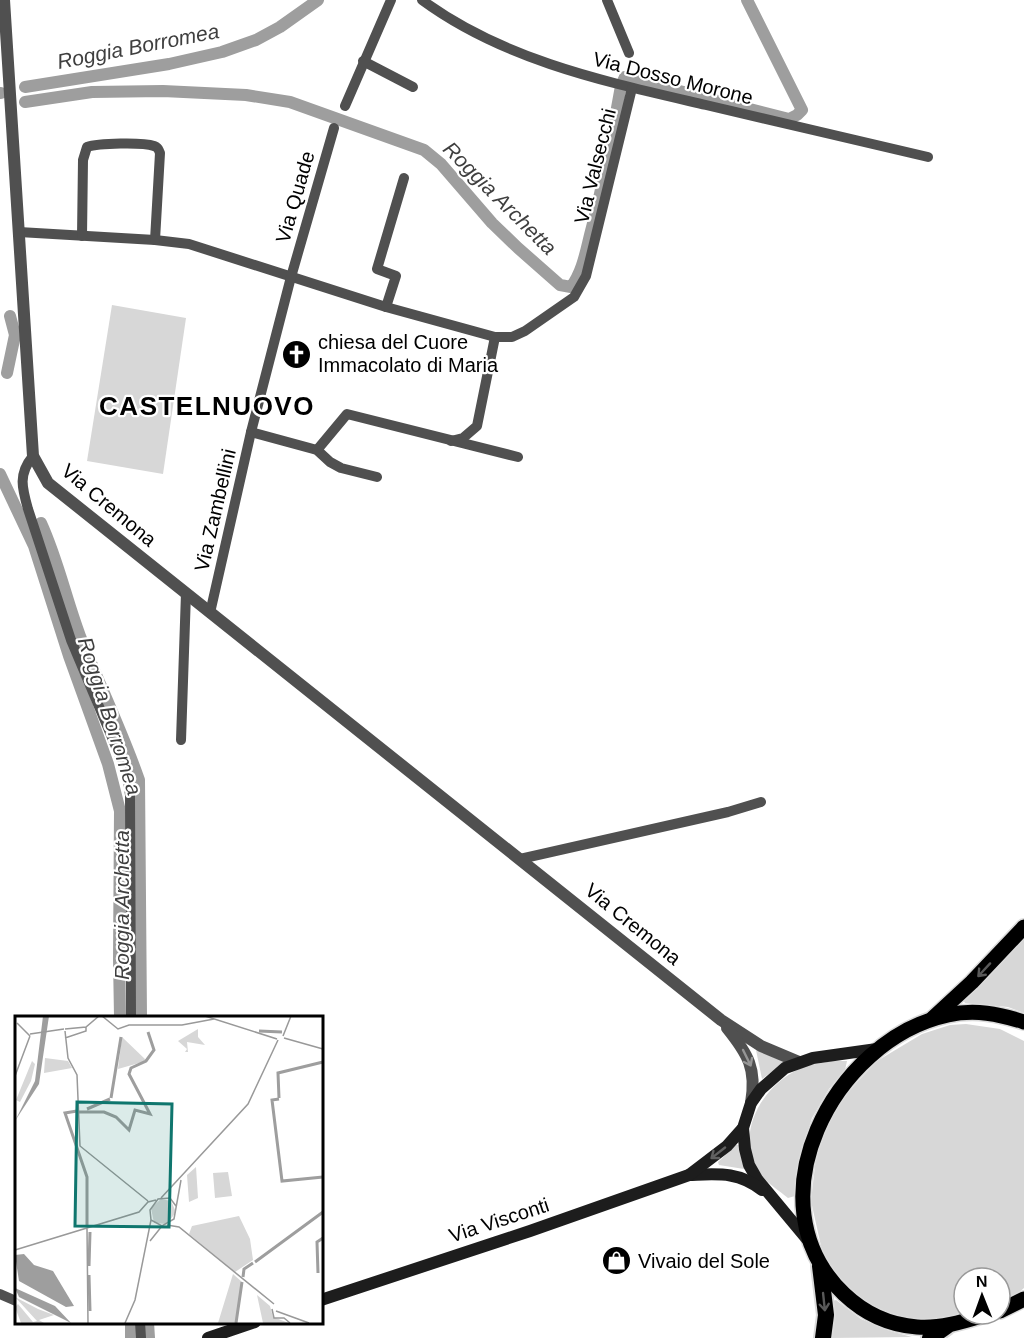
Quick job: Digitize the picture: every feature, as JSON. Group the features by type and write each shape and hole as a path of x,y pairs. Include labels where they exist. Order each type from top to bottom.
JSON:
{"highway":[{"path":"820,1266 826,1315 823,1338"},
{"path":"930,1338 946,1326"}],"main road":[{"path":"931,1019 972,982 1024,927"},
{"path":"952,1324 917,1328 890,1322 869,1314 833,1283 820,1266 806,1227 803,1201 808,1155 819,1121 838,1090 877,1049 893,1038 931,1019 950,1014 988,1012 1024,1022"},
{"path":"811,1244 749,1166 743,1128 751,1103 774,1076 799,1062 877,1049"},
{"path":"689,1175 727,1146 743,1128"},
{"path":"689,1175 738,1176 751,1181 776,1202"},
{"name":"Via Visconti","path":"322,1300 530,1231 689,1175"},
{"path":"210,1338 252,1323"}],"street":[{"name":"Via Cremona","path":"4,0 33,456 48,483 721,1020 761,1046 799,1062"},
{"path":"345,106 391,0"},
{"name":"Via Dosso Morone","path":"422,0 435,4 461,26 562,70 928,157"},
{"path":"607,0 629,52"},
{"path":"363,62 413,87"},
{"name":"Via Valsecchi","path":"19,232 189,244 386,307 495,337 512,336 525,331 574,297 586,276 625,86"},
{"name":"Via Quade","path":"291,277 334,128"},
{"path":"81,236 83,160 87,147 121,144 153,146 160,153 155,240"},
{"path":"386,307 396,276 377,269 404,178"},
{"name":"Via Zambellini","path":"210,613 251,432 291,277"},
{"path":"451,441 463,438 477,426 495,337"},
{"path":"316,450 347,414 518,456"},
{"path":"251,432 316,450 341,468 377,477"},
{"path":"33,456 24,467 23,489 28,509 71,640 127,773 130,795 131,1016"},
{"path":"181,740 186,593"},
{"path":"520,859 728,812 761,802"},
{"name":"Via Cremona","path":"721,1020 750,1060 754,1085 751,1103"},
{"path":"0,1294 15,1301"},
{"path":"140,1323 141,1338"}],"shaded area":[{"path":"112,305 186,318 163,474 87,461"},
{"path":"1024,935 1024,1013 1008,1007 965,1003 963,1000"},
{"path":"966,1024 1000,1029 1024,1041 1024,1288 1012,1298 1012,1266 952,1266 952,1318 916,1323 891,1316 853,1296 825,1264 811,1201 816,1157 825,1127 845,1096 877,1061 922,1034 950,1025"},
{"path":"756,1050 785,1062 762,1079"},
{"path":"831,1061 847,1061 845,1070 829,1089 812,1118 800,1156 795,1196 788,1198 763,1177 752,1158 751,1128 763,1099 774,1087 803,1067"},
{"path":"736,1145 739,1145 744,1169 719,1165 718,1162"},
{"path":"836,1300 861,1319 912,1337 830,1338 833,1301"}],"waterway":[{"name":"Roggia Borromea","path":"25,87 169,64 222,52 256,40 280,27 318,0"},
{"name":"Roggia Archetta","path":"25,102 92,92 163,91 246,95 290,102 424,150 441,164 492,223 518,248 560,285 571,287 586,253 604,177 621,86 625,77 789,119 802,110 747,0"},
{"name":"Roggia Archetta","path":"7,373 15,335 10,316"},
{"name":"Roggia Borromea","path":"0,474 34,546 69,656 108,764 120,811 120,1016"},
{"name":"Roggia Archetta","path":"41,523 80,636 139,780 141,1016"},
{"name":"Roggia Borromea","path":"131,1323 131,1338"},
{"name":"Roggia Archetta","path":"148,1323 149,1338"}],"place":[{"name":"chiesa del Cuore Immacolato di Maria","path":"297,354"},
{"name":"Vivaio del Sole","path":"617,1261"}],"district":[{"name":"CASTELNUOVO","path":"207,406"}]}
